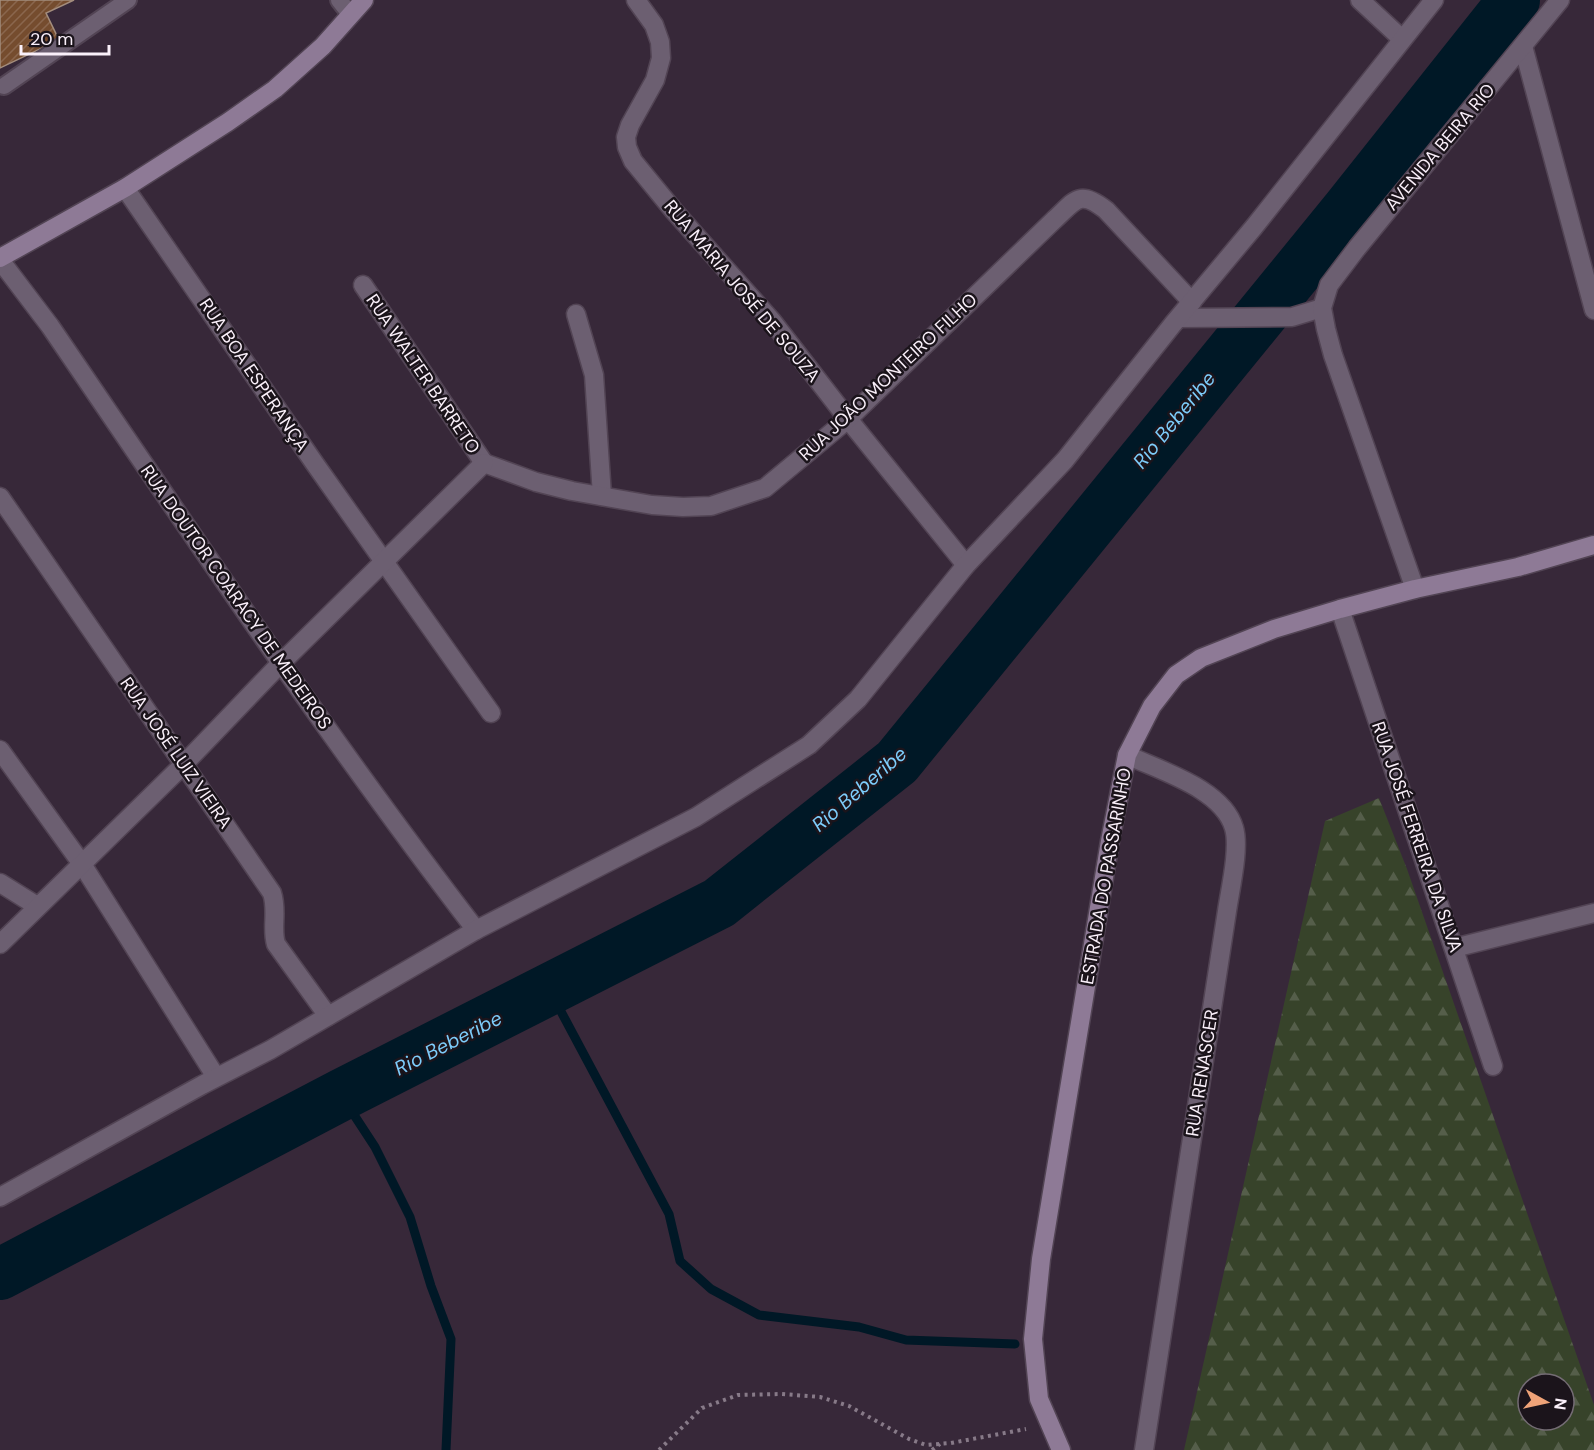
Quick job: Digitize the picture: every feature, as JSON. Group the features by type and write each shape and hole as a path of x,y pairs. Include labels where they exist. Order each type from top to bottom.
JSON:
{"street":[{"path":"0,259 125,188 275,89 323,45 345,7 364,0"},
{"name":"RUA MARIA JOSÉ DE SOUZA","path":"636,0 654,25 660,42 661,58 655,80 626,136 627,147 633,161 674,211 772,321 966,565"},
{"path":"1360,0 1402,39"},
{"path":"0,1197 328,1016 476,930 696,817 809,746 858,699 966,565 1065,460 1434,0"},
{"name":"AVENIDA BEIRA RIO","path":"1324,302 1329,285 1357,248 1560,0"},
{"path":"1523,46 1594,310"},
{"name":"RUA BOA ESPERANÇA","path":"125,188 315,465 491,712"},
{"name":"RUA JOÃO MONTEIRO FILHO","path":"484,463 536,482 602,496 683,507 711,506 765,488 848,419 1077,200 1085,197 1106,210 1192,302"},
{"name":"RUA DOUTOR COARACY DE MEDEIROS","path":"0,259 50,326 386,812 476,930"},
{"name":"RUA WALTER BARRETO","path":"363,285 484,463"},
{"path":"1179,318 1292,317 1324,302 1333,355 1415,589"},
{"path":"576,314 594,375 602,496"},
{"path":"0,945 484,463"},
{"name":"RUA JOSÉ LUIZ VIEIRA","path":"0,497 272,893 275,903 274,938 276,944 328,1016"},
{"name":"ESTRADA DO PASSARINHO","path":"1061,1450 1039,1399 1033,1340 1041,1259 1110,841 1127,755 1152,706 1176,675 1201,658 1275,629 1415,589 1518,567 1594,545"},
{"name":"RUA JOSÉ FERREIRA DA SILVA","path":"1340,609 1493,1066"},
{"path":"0,750 82,864 216,1077"},
{"name":"RUA RENASCER","path":"1127,755 1209,793 1227,811 1235,830 1234,861 1227,911 1144,1450"},
{"path":"0,883 37,906"},
{"path":"1454,948 1594,913"}],"lane":[{"path":"4,86 128,0"}],"path":[{"path":"659,1450 702,1408 738,1395 782,1394 820,1397 849,1406 909,1439 926,1445 1050,1425"},
{"path":"932,1450 940,1443"}],"green space":[{"path":"1379,798 1407,869 1594,1405 1594,1450 1184,1450 1325,821"}],"building":[{"path":"0,0 74,0 46,13 59,40 0,68"}],"waterway":[{"name":"Rio Beberibe","path":"0,1274 341,1095 719,903 897,762 1348,209 1514,0"},
{"path":"549,989 669,1214 680,1261 711,1289 759,1315 859,1327 906,1340 1015,1344"},
{"path":"341,1095 375,1147 410,1217 431,1286 451,1339 446,1450"}]}
